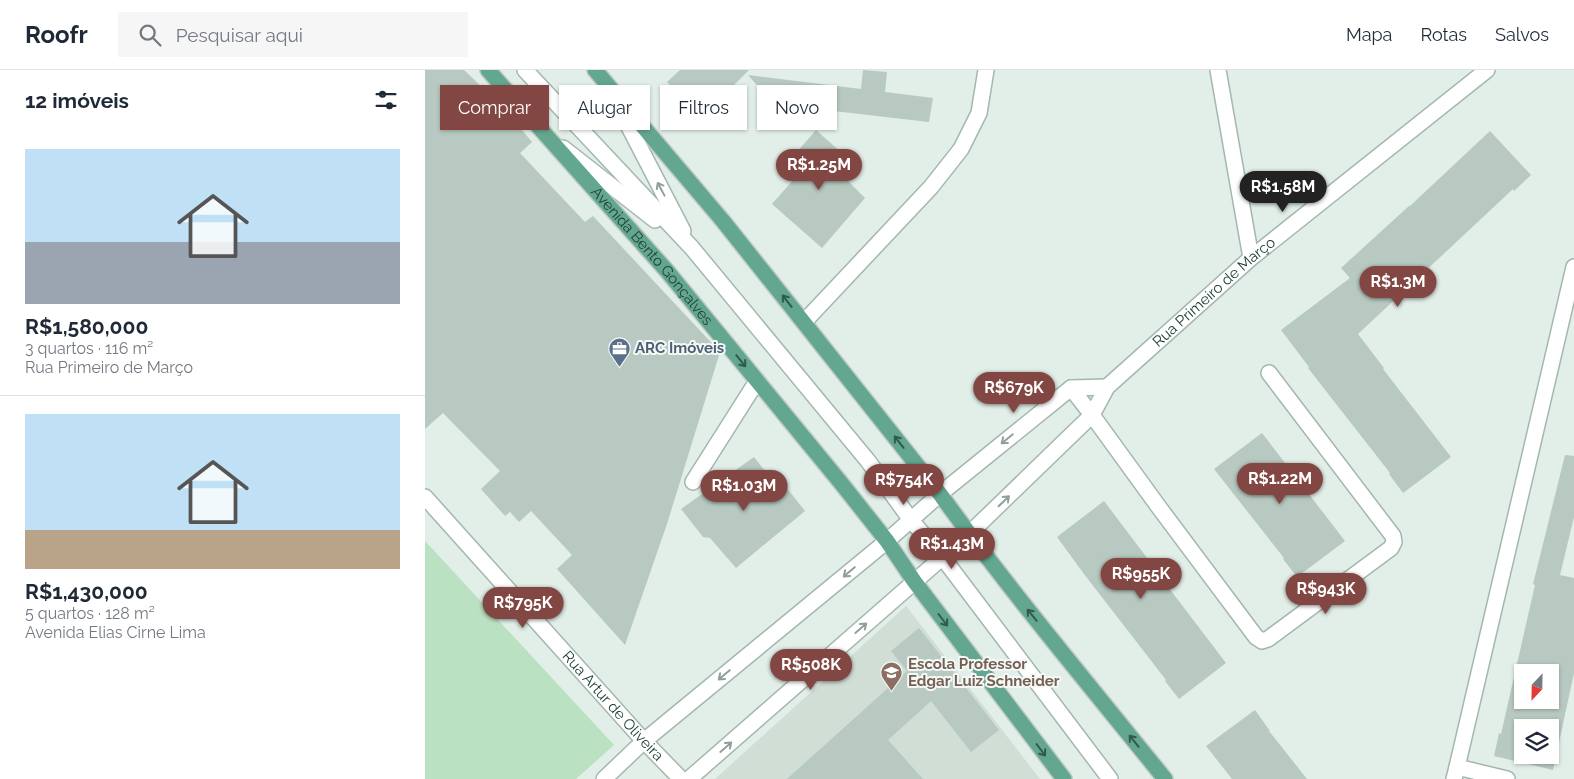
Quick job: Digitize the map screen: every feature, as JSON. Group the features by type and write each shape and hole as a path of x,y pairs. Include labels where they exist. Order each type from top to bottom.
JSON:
{"main road":[{"name":"Avenida Bento Gonçalves","path":"488,70 667,271 887,541 914,581 1064,779"},
{"path":"600,76 723,221 940,494 969,534 1165,779"}],"street":[{"path":"525,70 692,248 868,460 911,520 943,558 1110,779"},
{"path":"803,322 931,187 961,149 979,113 986,70"},
{"path":"1218,70 1251,258"},
{"name":"Rua Primeiro de Março","path":"689,779 969,534 1093,415 1107,387 1251,258 1487,70"},
{"path":"600,76 692,248"},
{"path":"550,138 692,248"},
{"path":"1507,779 1455,773 1570,305 1574,266"},
{"path":"1071,388 1093,415 1256,637 1262,640 1268,639 1391,548 1394,542 1393,536 1269,373"},
{"path":"693,482 757,381"},
{"path":"604,779 644,741 887,541 940,494 1071,388 1107,387"},
{"name":"Rua Artur de Oliveira","path":"425,497 644,741 681,779"}],"shaded area":[{"name":"Escola Professor Edgar Luiz Schneider","path":"906,606 1040,779 715,779"}],"green space":[{"path":"425,541 614,745 576,779 425,779"}],"building":[{"path":"425,70 464,70 480,85 440,85 440,130 522,130 532,142 520,153 585,222 593,216 720,352 667,524 625,645 557,569 572,555 531,511 519,522 510,512 505,516 481,489 500,471 443,413 425,429"},
{"path":"680,70 749,70 734,85 670,85 667,82"},
{"path":"863,70 887,72 885,92 933,98 929,122 837,111 837,86 861,89"},
{"path":"748,75 829,85 757,85"},
{"path":"816,130 853,163 845,172 849,176 847,180 865,198 822,248 772,204 801,171 789,161"},
{"path":"1490,131 1531,175 1514,191 1513,189 1358,334 1451,457 1403,493 1390,473 1308,368 1281,330 1350,278 1341,268"},
{"path":"1262,433 1345,541 1297,577 1214,469"},
{"path":"1565,455 1574,456 1574,517 1560,575 1574,578 1574,673 1559,742 1559,719 1514,719 1514,761 1494,756 1514,677 1514,709 1559,709 1559,664 1517,664 1535,585 1533,584"},
{"path":"754,457 773,481 778,477 805,511 736,568 710,538 703,537 681,509"},
{"path":"1104,501 1226,663 1179,699 1057,537"},
{"path":"919,628 999,730 971,752 931,701 888,740 923,779 787,779 907,671 891,651"},
{"path":"1255,710 1307,779 1232,779 1206,746"},
{"path":"1528,764 1554,764 1553,770"}],"place":[{"name":"ARC Imóveis","path":"619,367"},
{"name":"Escola Professor Edgar Luiz Schneider","path":"892,692"}]}
